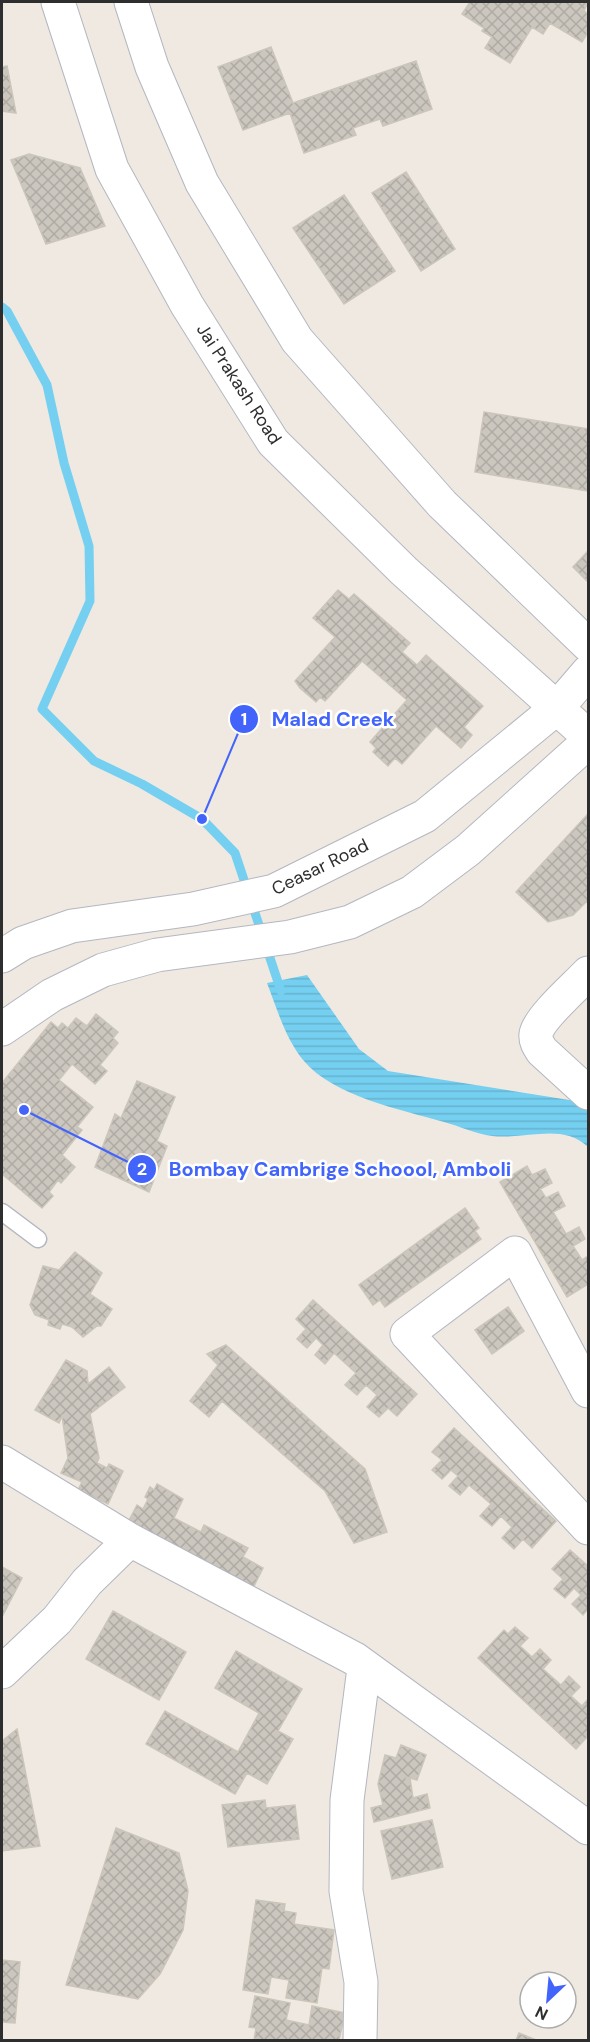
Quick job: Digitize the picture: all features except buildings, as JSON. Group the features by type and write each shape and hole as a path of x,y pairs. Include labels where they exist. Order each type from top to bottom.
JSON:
{"main road":[{"name":"Jai Prakash Road","path":"58,2 112,169 188,305 273,442 405,571 558,706 588,736"},
{"path":"131,2 152,67 202,183 297,340 442,504 588,645"},
{"name":"Ceasar Road","path":"2,956 23,943 72,926 235,900 274,891 425,816 558,706 588,672"},
{"path":"2,1029 52,995 103,970 157,955 285,938 350,922 412,892 468,850 588,742"},
{"path":"147,915 157,955"},
{"path":"588,973 541,1023 536,1033 536,1042 542,1051 588,1093"},
{"path":"588,1391 514,1253 407,1334 588,1528"},
{"path":"2,1461 130,1540 355,1659 364,1668 584,1814"},
{"path":"2,1672 57,1620 87,1582 130,1540"},
{"path":"360,2040 361,1982 346,1891 347,1810 364,1668"}],"lane":[{"path":"2,1212 38,1239"}],"water":[{"path":"307,975 359,1049 388,1071 588,1103 588,1147 567,1135 504,1137 480,1134 389,1107 332,1084 304,1061 292,1044 267,983"}],"waterway":[{"path":"2,307 7,311 47,385 64,463 89,546 90,601 42,709 94,761 142,784 202,819 235,853 281,991"}],"place":[{"name":"Malad Creek","path":"202,819"},
{"name":"Bombay Cambrige Schoool, Amboli","path":"24,1110"}]}
